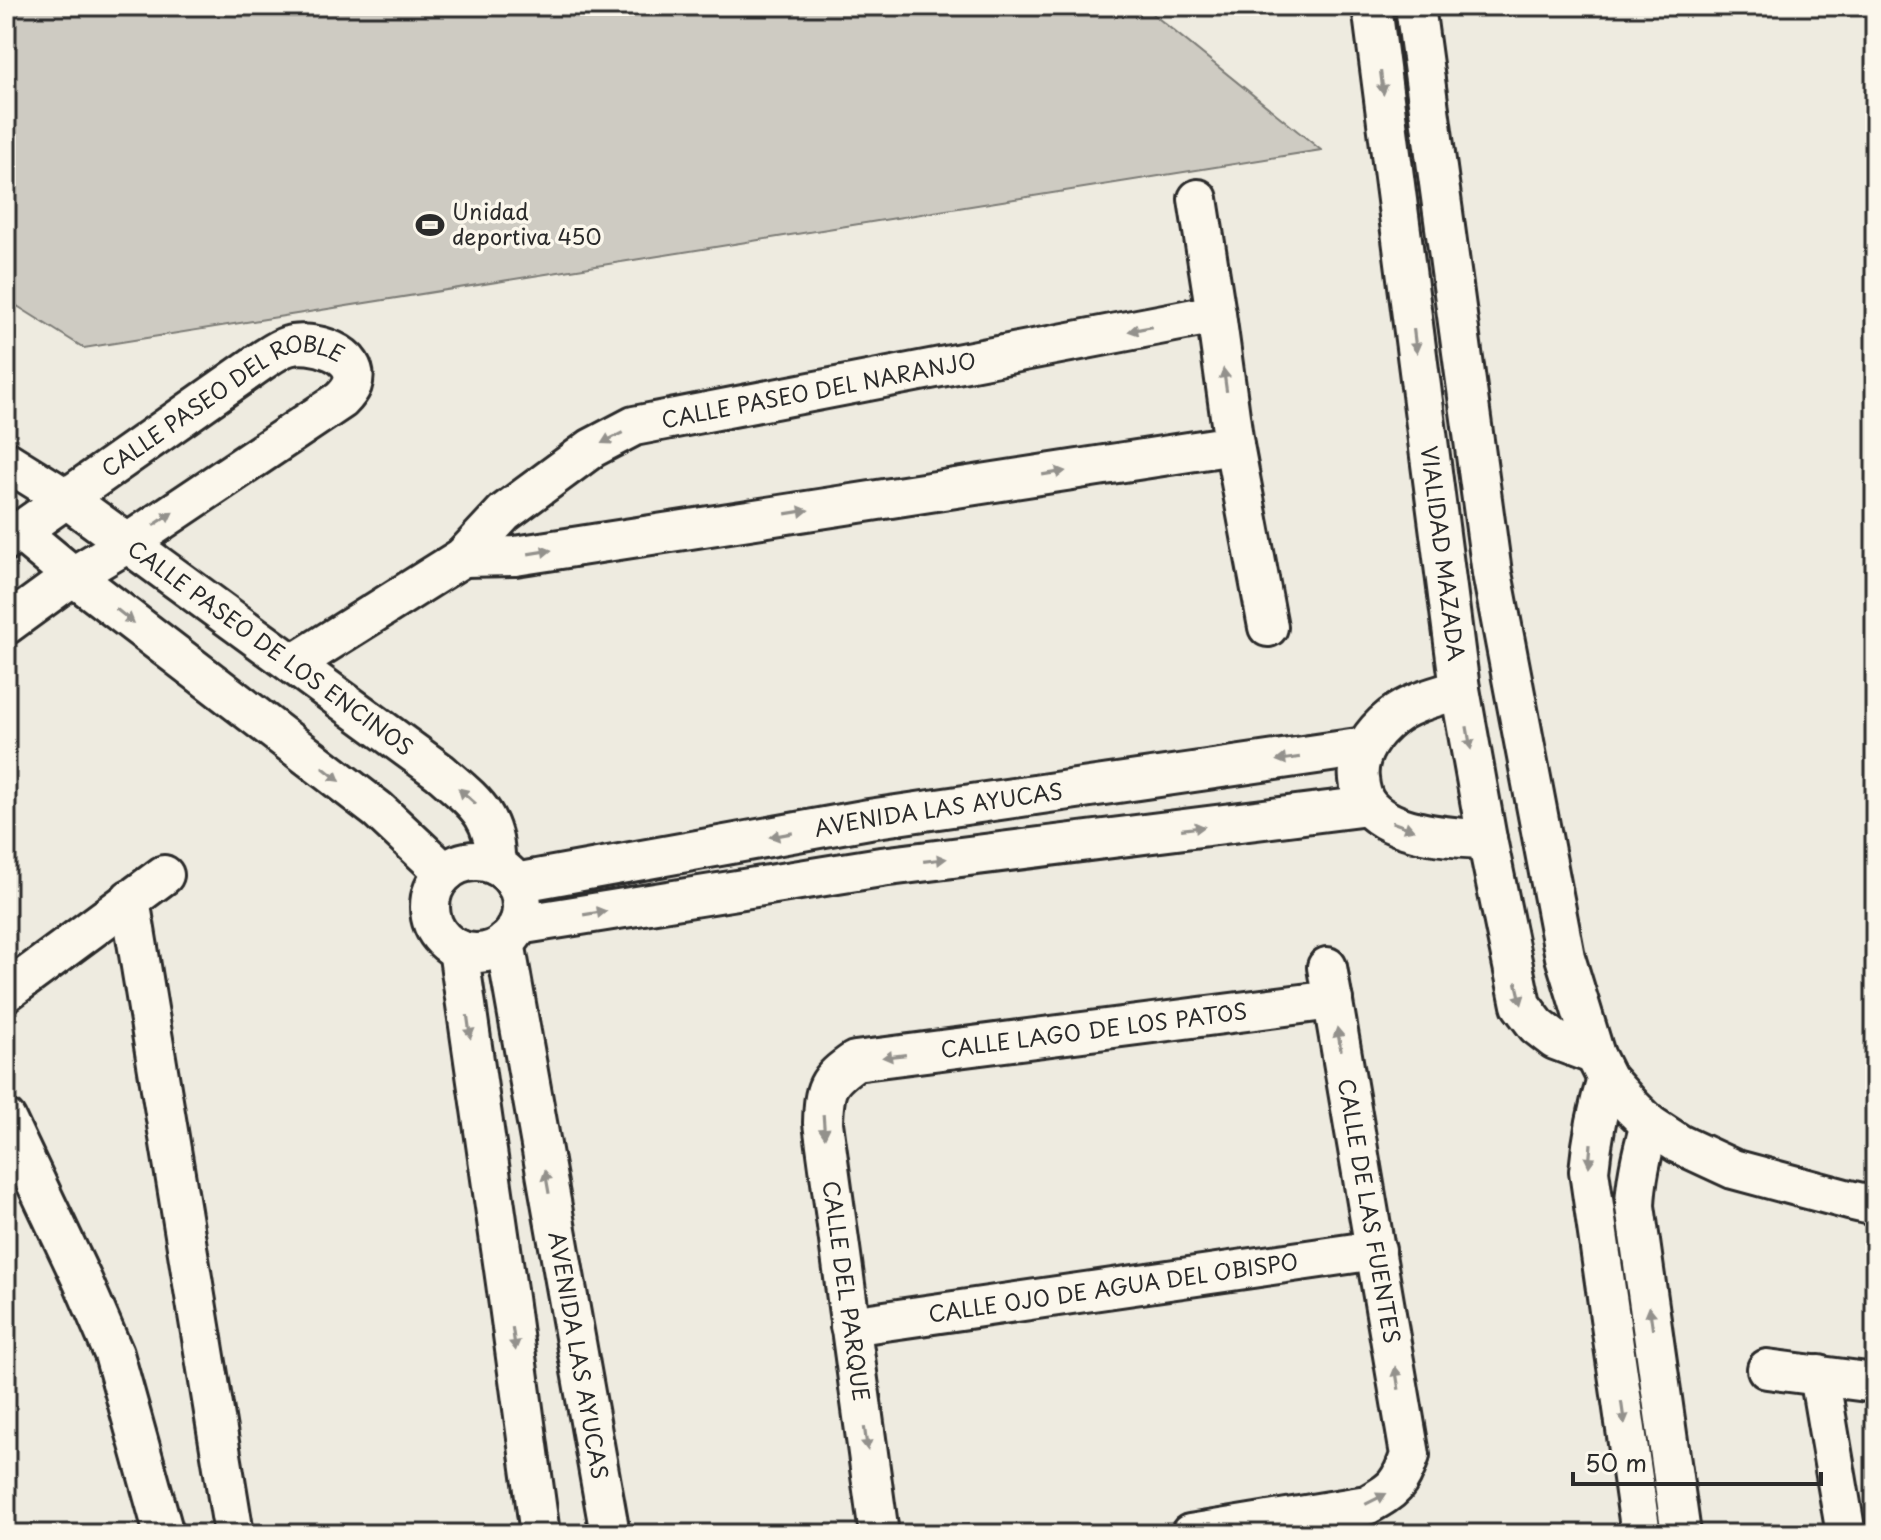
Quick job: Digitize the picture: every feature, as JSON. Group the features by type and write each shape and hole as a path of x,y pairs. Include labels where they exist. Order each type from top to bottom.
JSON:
{"street":[{"name":"VIALIDAD MAZADA","path":"1372,6 1460,689 1521,1005 1537,1026 1555,1040 1601,1067"},
{"path":"1415,6 1492,573 1565,957 1601,1067 1650,1125 1679,1144 1733,1169 1875,1206"},
{"path":"1198,199 1234,445 1268,627"},
{"name":"CALLE PASEO DEL NARANJO","path":"293,664 463,557 504,513 592,448 634,426 1216,314"},
{"name":"CALLE PASEO DEL ROBLE","path":"6,625 73,576 128,543 341,400 351,386 354,374 348,361 329,349 309,344 287,346 13,536"},
{"path":"463,557 515,556 1234,445"},
{"name":"CALLE PASEO DE LOS ENCINOS","path":"6,461 67,499 440,772 478,806 491,831 505,874"},
{"path":"13,536 73,576 378,810 445,873"},
{"path":"1460,689 1407,708 1392,717 1365,747 1358,768 1360,789 1368,806 1386,821 1417,831 1456,838 1487,839"},
{"name":"AVENIDA LAS AYUCAS","path":"505,874 1365,747"},
{"path":"511,934 881,867 1368,806"},
{"path":"869,819 881,867"},
{"path":"481,861 505,874 521,896 522,911 511,934 494,949 470,953 446,942 437,933 429,908 435,884 445,873 455,866 481,861"},
{"path":"6,992 164,875"},
{"path":"130,899 234,1534"},
{"name":"AVENIDA LAS AYUCAS","path":"511,934 564,1275 610,1534"},
{"path":"458,949 540,1534"},
{"name":"CALLE LAGO DE LOS PATOS","path":"855,1061 1330,983"},
{"name":"CALLE DE LAS FUENTES","path":"1190,1534 1367,1505 1388,1493 1403,1476 1410,1455 1330,983"},
{"name":"CALLE DEL PARQUE","path":"855,1061 837,1073 828,1084 823,1123 879,1534"},
{"path":"1601,1067 1589,1171 1641,1534"},
{"path":"6,1119 114,1354 164,1534"},
{"path":"1650,1125 1636,1179 1635,1206 1681,1534"},
{"name":"CALLE OJO DE AGUA DEL OBISPO","path":"850,1326 1376,1250"},
{"path":"506,1283 564,1275"},
{"path":"1767,1369 1875,1383"},
{"path":"1819,1375 1846,1534"}],"shaded area":[{"name":"Unidad deportiva 450","path":"6,6 1143,6 1321,150 84,348 6,299"}],"place":[{"name":"Unidad deportiva 450","path":"430,225"}]}
